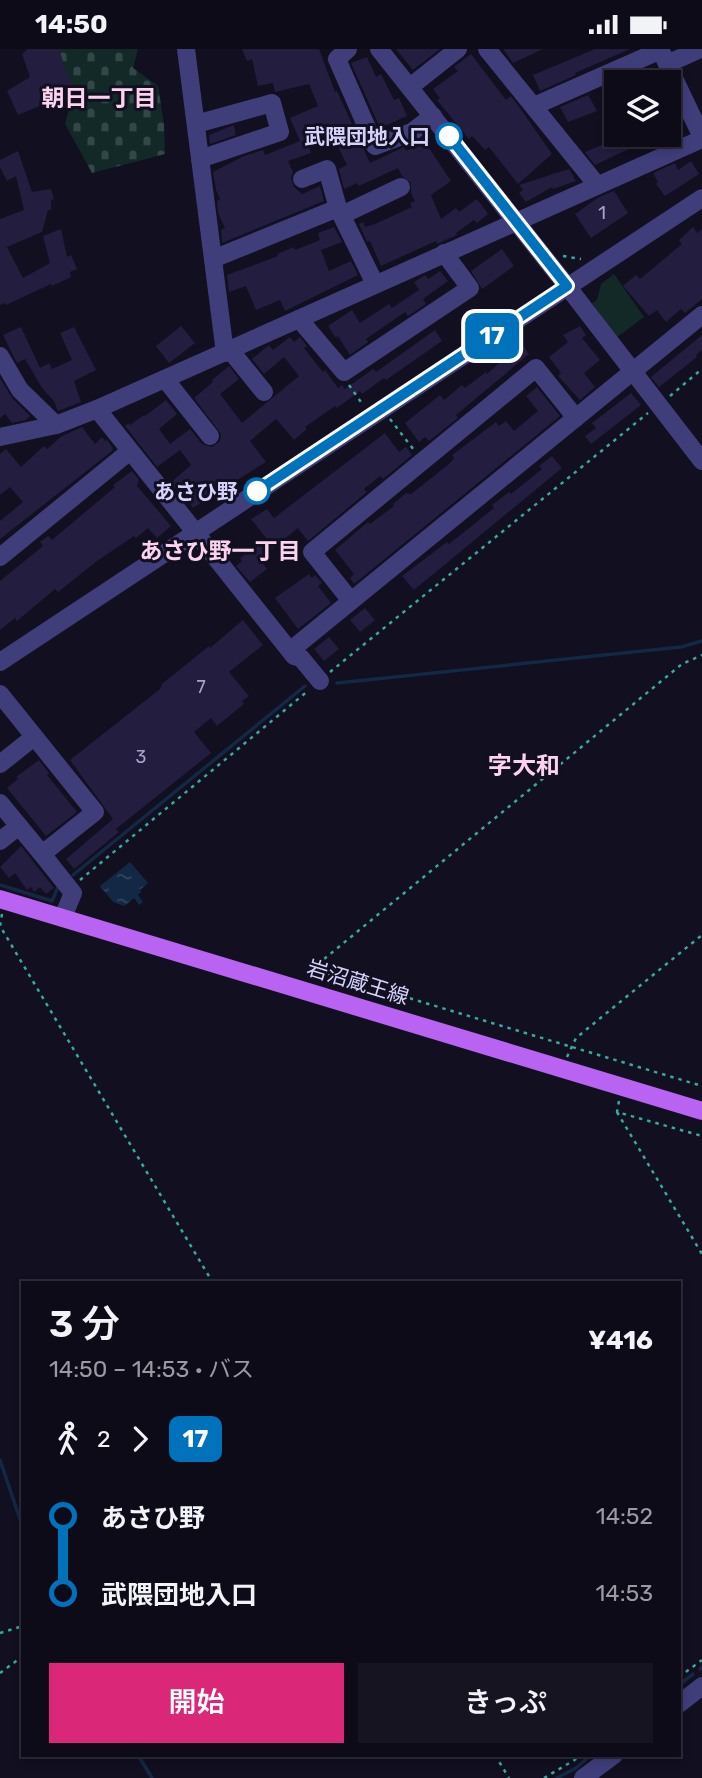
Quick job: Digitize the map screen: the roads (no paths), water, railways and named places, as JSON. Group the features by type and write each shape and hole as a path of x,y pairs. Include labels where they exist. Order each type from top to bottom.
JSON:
{"main road":[{"name":"岩沼蔵王線","path":"2,900 702,1111"}],"street":[{"path":"186,49 227,351 264,392"},
{"path":"348,49 337,59 375,146 412,132 433,116"},
{"path":"379,49 702,461"},
{"path":"410,87 458,49"},
{"path":"487,49 597,185"},
{"path":"534,106 663,54 700,49"},
{"path":"0,437 55,425 97,409 702,138 663,54"},
{"path":"195,124 272,103 280,132 200,159"},
{"path":"302,179 327,169 340,211 375,284"},
{"path":"213,259 401,187"},
{"path":"0,662 702,198"},
{"path":"299,319 344,372 470,288 444,253"},
{"path":"290,650 702,315"},
{"path":"0,356 20,390 55,425"},
{"path":"351,601 312,552 536,368 576,418"},
{"path":"165,379 210,436"},
{"path":"97,409 290,650 301,658 320,681"},
{"path":"0,557 130,451"},
{"path":"0,694 95,811 42,854"},
{"path":"0,764 34,737"},
{"path":"0,803 73,894 63,917"},
{"path":"0,841 19,826"},
{"path":"681,1702 702,1686"},
{"path":"583,1778 611,1757"}],"water":[{"path":"130,862 148,883 138,895 143,902 139,905 134,898 124,906 113,902 100,886"}],"waterway":[{"path":"337,683 681,647 702,641"},
{"path":"73,875 305,686"},
{"path":"0,885 52,901 58,887"},
{"path":"0,1460 21,1522"},
{"path":"681,1683 693,1674"},
{"path":"139,1757 152,1778"},
{"path":"557,1778 576,1768 589,1757"}],"place":[{"name":"武隈団地入口","path":"449,136"},
{"name":"あさひ野","path":"257,491"}],"district":[{"name":"朝日一丁目","path":"99,98"},
{"name":"あさひ野一丁目","path":"220,551"},
{"name":"字大和","path":"524,766"}]}
